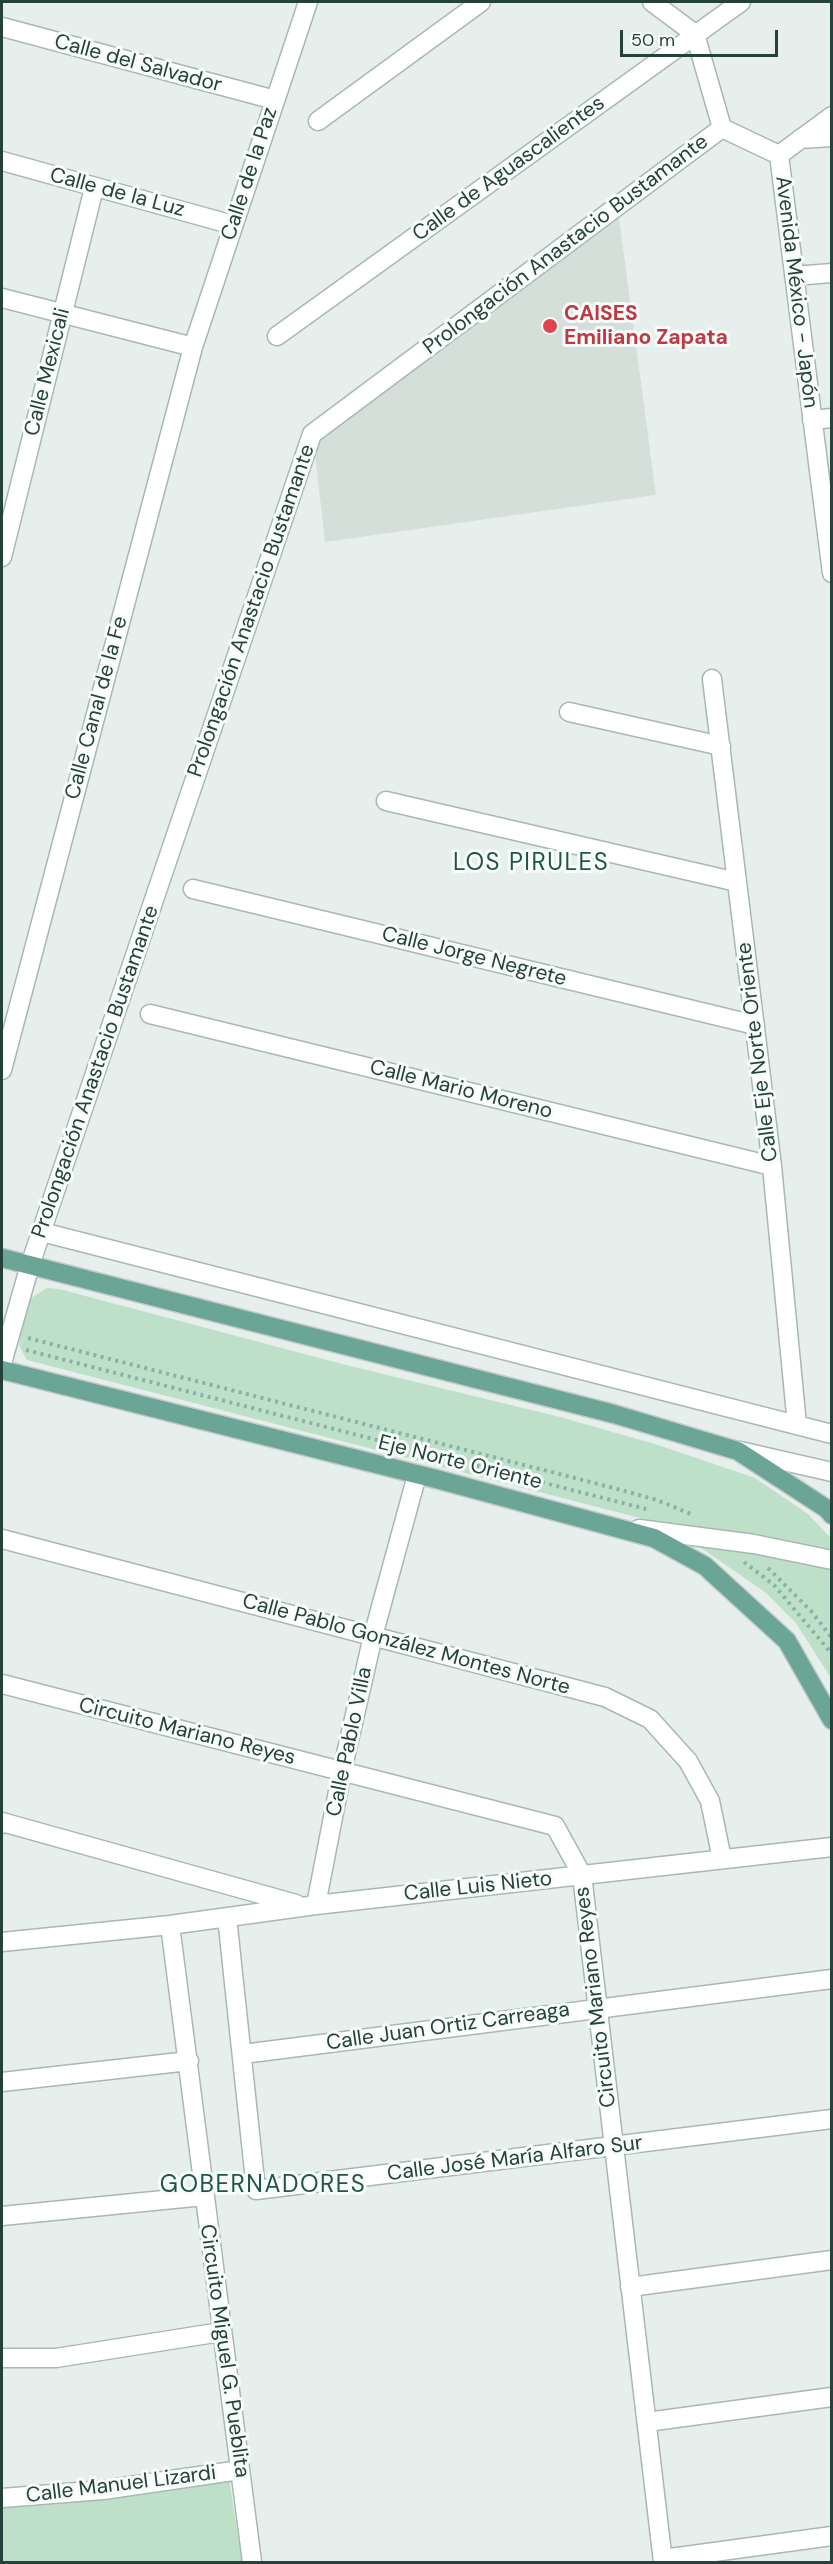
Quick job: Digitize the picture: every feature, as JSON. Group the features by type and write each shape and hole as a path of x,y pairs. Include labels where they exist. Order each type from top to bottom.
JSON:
{"main road":[{"path":"2,1258 614,1414 738,1451 827,1509 831,1515"},
{"name":"Eje Norte Oriente","path":"2,1370 608,1524 654,1538 705,1566 787,1641 831,1720"}],"street":[{"name":"Calle de la Paz","path":"193,346 308,2"},
{"path":"318,121 482,2"},
{"path":"652,2 695,34 722,128"},
{"name":"Calle de Aguascalientes","path":"278,336 741,2"},
{"name":"Calle del Salvador","path":"2,27 275,100"},
{"path":"779,155 831,116"},
{"name":"Prolongación Anastacio Bustamante","path":"2,1363 30,1265 312,434 722,128 779,155"},
{"path":"800,140 831,137"},
{"name":"Avenida México - Japón","path":"779,155 831,562"},
{"name":"Calle de la Luz","path":"2,161 233,225"},
{"name":"Calle Mexicali","path":"2,557 9,492 63,314 94,188"},
{"path":"794,276 831,273"},
{"path":"2,298 193,346"},
{"name":"Calle Canal de la Fe","path":"2,1070 193,346"},
{"path":"812,420 831,418"},
{"name":"Calle Eje Norte Oriente","path":"712,679 772,1166 797,1425"},
{"path":"569,712 721,746"},
{"path":"386,801 737,882"},
{"name":"Calle Jorge Negrete","path":"194,889 755,1024"},
{"name":"Calle Mario Moreno","path":"150,1014 772,1166"},
{"path":"42,1232 831,1434"},
{"path":"738,1451 831,1472"},
{"name":"Calle Pablo Villa","path":"310,1906 373,1636 417,1475"},
{"path":"608,1524 754,1544 831,1560"},
{"name":"Calle Pablo González Montes Norte","path":"2,1539 605,1697 650,1719 688,1761 710,1801 722,1859"},
{"name":"Circuito Mariano Reyes","path":"2,1684 555,1826 582,1875 663,2561"},
{"name":"Calle Luis Nieto","path":"2,1820 310,1906"},
{"name":"Calle Luis Nieto","path":"2,1942 170,1925 310,1906 831,1847"},
{"name":"Calle José María Alfaro Sur","path":"227,1917 256,2190 614,2148 831,2119"},
{"name":"Circuito Miguel G. Pueblita","path":"170,1925 252,2562"},
{"name":"Calle Juan Ortiz Carreaga","path":"243,2054 597,2007 831,1979"},
{"path":"2,2082 189,2061"},
{"path":"2,2216 204,2196"},
{"path":"630,2287 831,2260"},
{"path":"2,2358 56,2358 221,2332"},
{"path":"646,2422 831,2397"},
{"name":"Calle Manuel Lizardi","path":"2,2498 103,2490 240,2470"},
{"path":"663,2561 831,2536"}],"path":[{"path":"12,1334 620,1489 657,1500 703,1521"},
{"path":"762,1563 811,1611 831,1638"}],"shaded area":[{"name":"CAISES Emiliano Zapata","path":"619,218 656,495 325,542 313,435"}],"green space":[{"path":"47,1288 59,1289 346,1365 560,1417 658,1445 755,1478 808,1514 831,1538 831,1678 796,1623 766,1593 697,1545 640,1518 27,1360 19,1345 22,1328 31,1298"},
{"path":"229,2478 242,2562 2,2562 2,2506"}],"place":[{"name":"CAISES Emiliano Zapata","path":"550,326"}],"district":[{"name":"LOS PIRULES","path":"531,864"},
{"name":"GOBERNADORES","path":"263,2186"}]}
